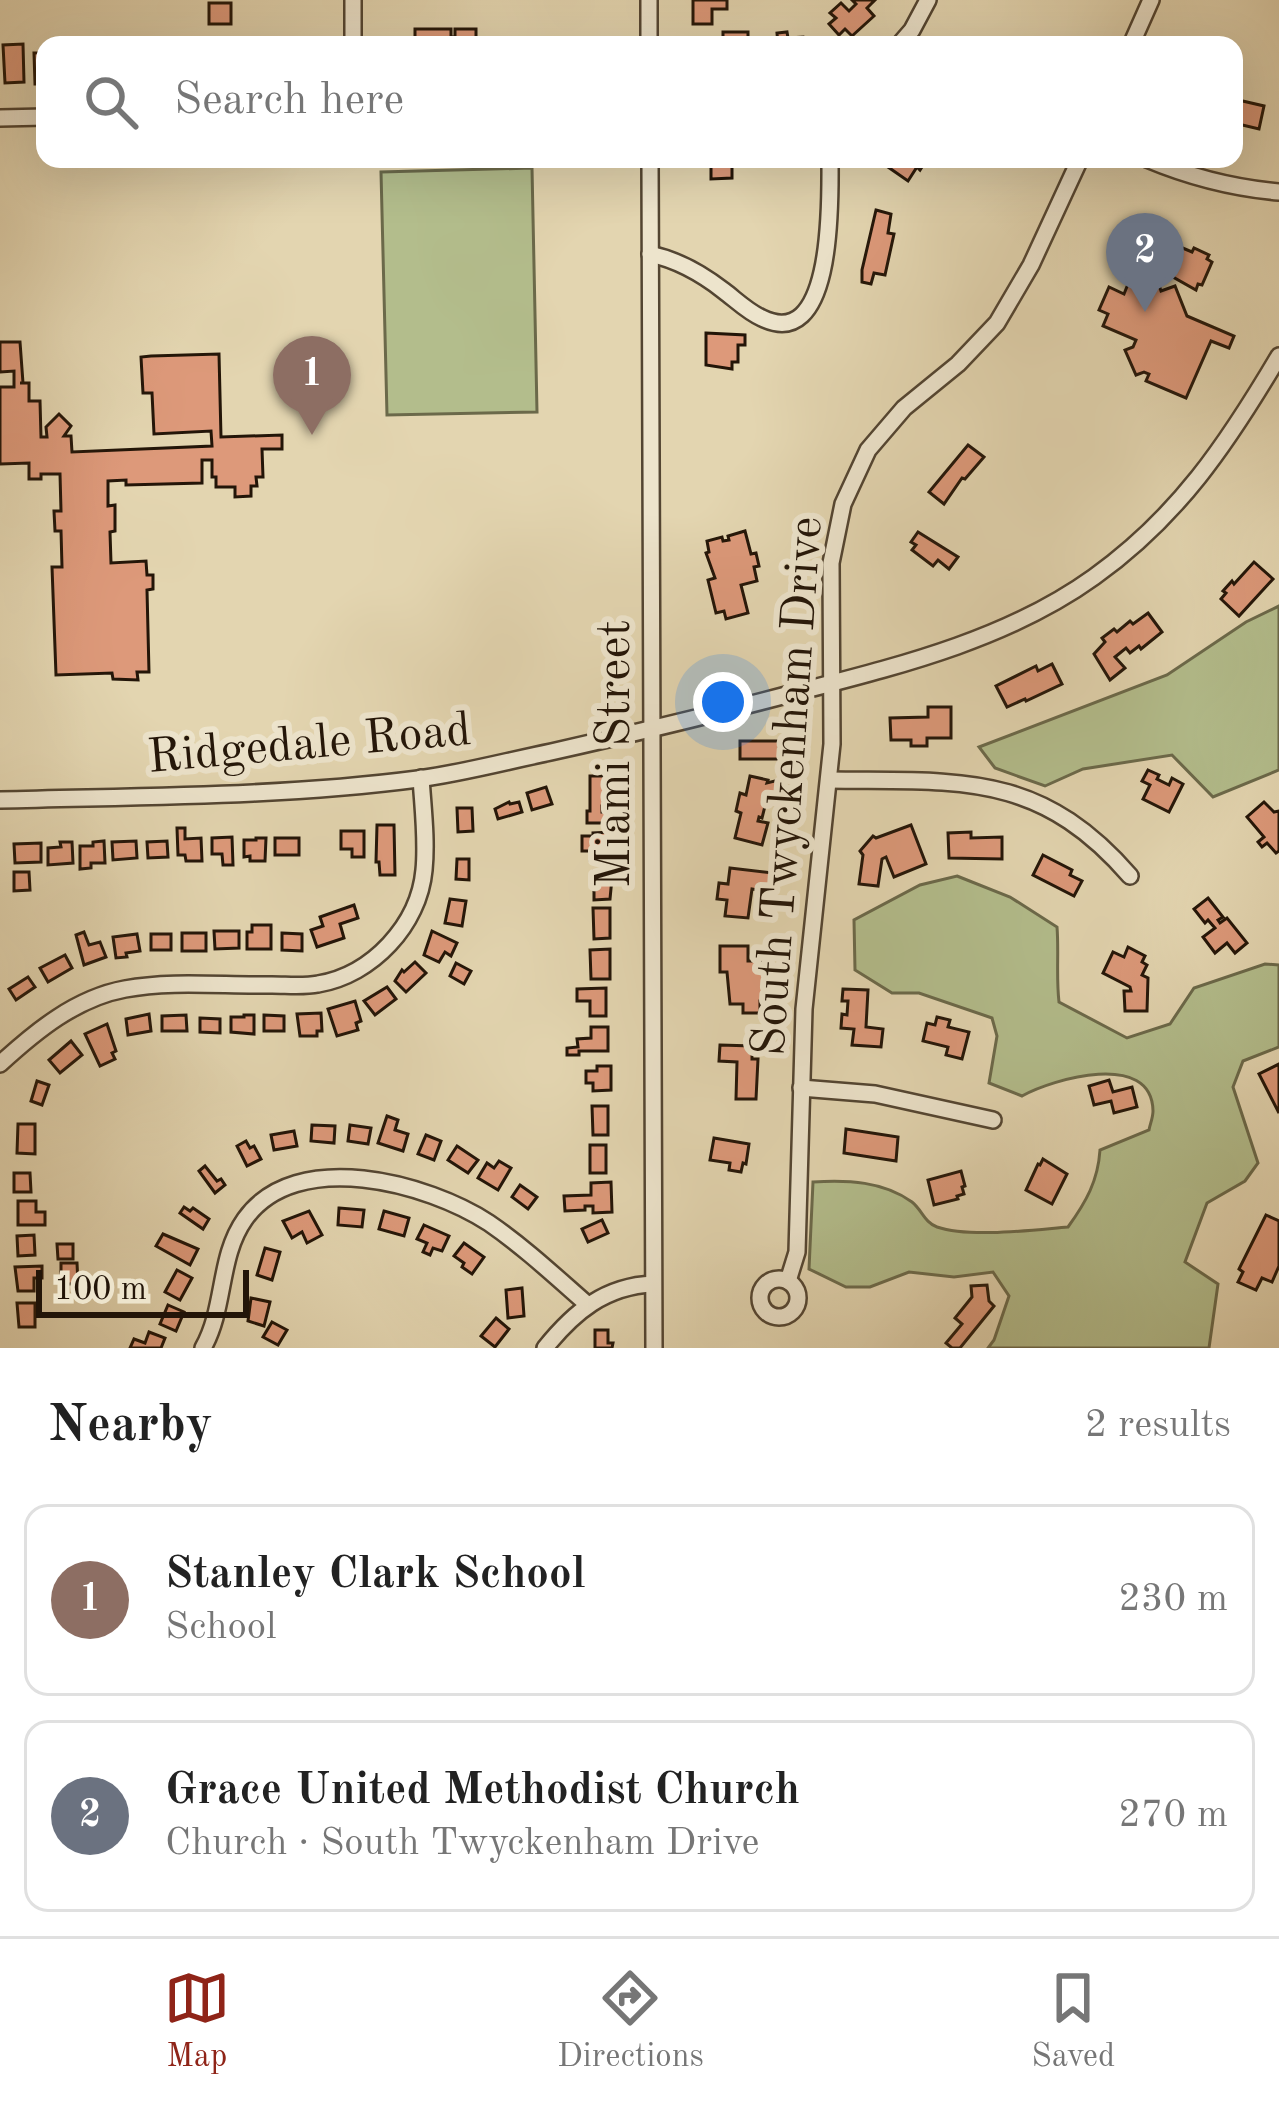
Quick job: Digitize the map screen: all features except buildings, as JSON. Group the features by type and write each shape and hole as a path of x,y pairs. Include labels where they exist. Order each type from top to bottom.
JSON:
{"street":[{"path":"352,0 353,36"},
{"path":"649,0 649,36"},
{"path":"906,36 928,0"},
{"path":"1135,36 1151,0"},
{"path":"0,118 36,117"},
{"name":"Miami Street","path":"650,168 654,1348"},
{"path":"650,254 692,268 763,319 796,318 818,292 828,238 830,168"},
{"name":"South Twyckenham Drive","path":"788,1281 796,1252 809,946 832,730 831,563 843,504 868,450 904,408 958,364 997,323 1031,265 1076,168"},
{"path":"1173,168 1240,188 1279,192"},
{"name":"Ridgedale Road","path":"0,800 290,790 421,778 651,730 964,644 1053,604 1094,577 1160,521 1202,475 1273,381 1279,356"},
{"path":"0,1064 62,1015 124,989 318,984 365,966 399,932 421,888 425,828 421,778"},
{"path":"829,780 952,782 1018,794 1077,825 1103,845 1130,876"},
{"path":"801,1088 875,1094 993,1120"},
{"path":"203,1348 220,1306 233,1238 242,1222 265,1198 310,1179 360,1179 446,1202 490,1224 588,1305"},
{"path":"545,1348 588,1305 619,1289 653,1284"}],"green space":[{"path":"532,168 537,412 387,415 381,172"},
{"path":"1279,606 1279,770 1213,797 1172,755 1083,769 1045,786 995,768 979,747 1167,675 1246,622"},
{"path":"957,876 1010,897 1057,927 1059,1002 1127,1038 1170,1024 1194,988 1265,964 1279,965 1279,1047 1243,1061 1233,1087 1258,1163 1245,1181 1207,1203 1185,1262 1218,1284 1209,1348 988,1348 1009,1296 993,1272 954,1277 909,1272 870,1287 846,1287 809,1269 813,1182 852,1182 889,1190 912,1202 933,1225 951,1230 1068,1227 1090,1191 1100,1150 1149,1130 1153,1111 1148,1092 1136,1081 1098,1074 1022,1096 989,1083 997,1036 992,1018 919,993 892,993 855,970 854,920 920,885"}],"place":[{"name":"Grace United Methodist Church","path":"1145,312"},
{"name":"Stanley Clark School","path":"312,435"}]}
